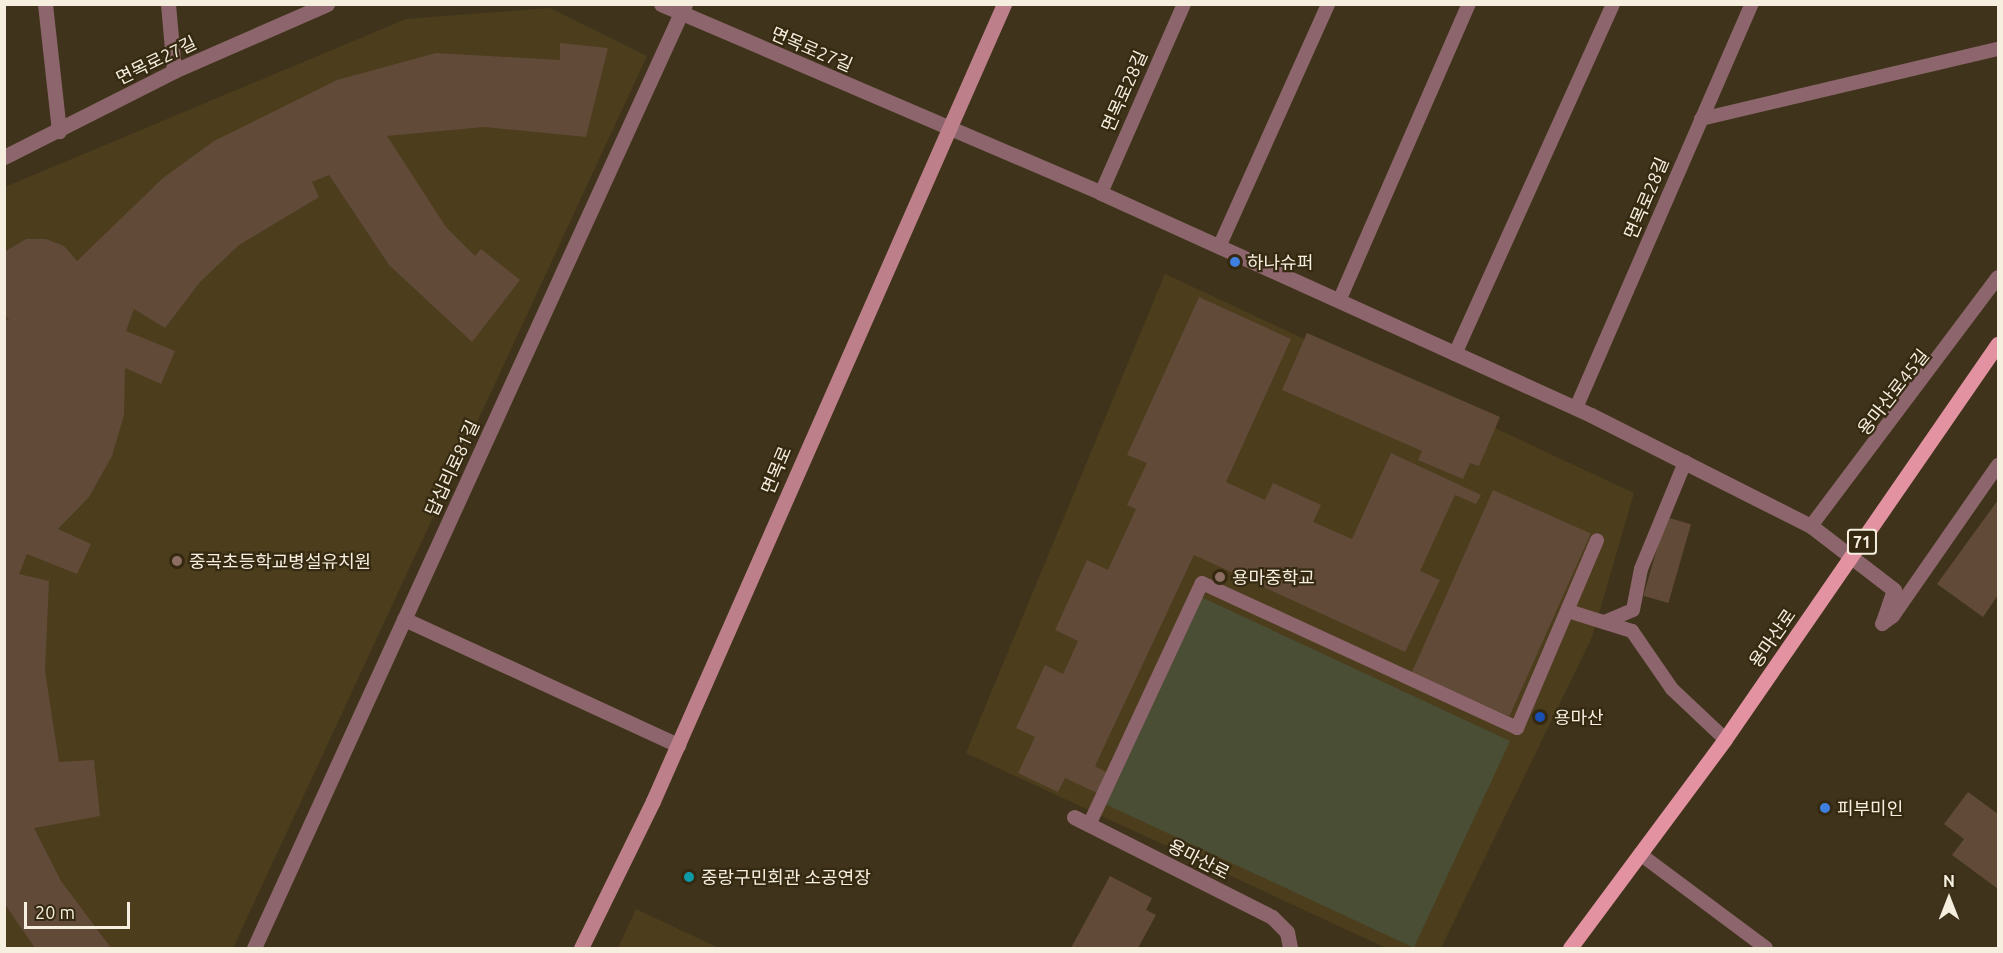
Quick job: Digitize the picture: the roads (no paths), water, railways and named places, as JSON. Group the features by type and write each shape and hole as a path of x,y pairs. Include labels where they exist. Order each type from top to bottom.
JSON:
{"main road":[{"name":"용마산로","path":"1570,948 1725,739 1998,344"}],"street":[{"path":"45,4 59,131"},
{"path":"168,4 174,71"},
{"name":"면목로27길","path":"4,157 296,10 327,4"},
{"name":"면목로27길","path":"661,4 682,9 948,129"},
{"name":"면목로","path":"581,948 678,745 1004,4"},
{"name":"답십리로81길","path":"254,948 682,9"},
{"path":"948,129 1101,193 1576,408 1811,526 1894,590"},
{"path":"404,619 678,745"},
{"name":"용마산로","path":"1074,817 1272,917 1287,932 1290,948"}],"lane":[{"name":"면목로28길","path":"1101,193 1184,4"},
{"path":"1219,247 1328,4"},
{"path":"1339,301 1469,4"},
{"path":"1455,354 1613,4"},
{"name":"면목로28길","path":"1576,408 1752,4"},
{"path":"1701,119 1998,49"},
{"name":"용마산로45길","path":"1811,526 1998,276"},
{"path":"1607,621 1633,610 1641,568 1685,462"},
{"path":"1894,590 1881,624 1928,567 1998,465"},
{"path":"1089,825 1202,583 1517,728 1569,611 1596,540"},
{"path":"1569,611 1607,621 1632,631 1672,689 1725,739"},
{"path":"1640,854 1766,948"}],"place":[{"name":"하나슈퍼","path":"1235,262"},
{"name":"중곡초등학교병설유치원","path":"177,561"},
{"name":"용마중학교","path":"1220,577"},
{"name":"용마산","path":"1540,717"},
{"name":"피부미인","path":"1825,808"},
{"name":"중랑구민회관 소공연장","path":"689,877"}]}
